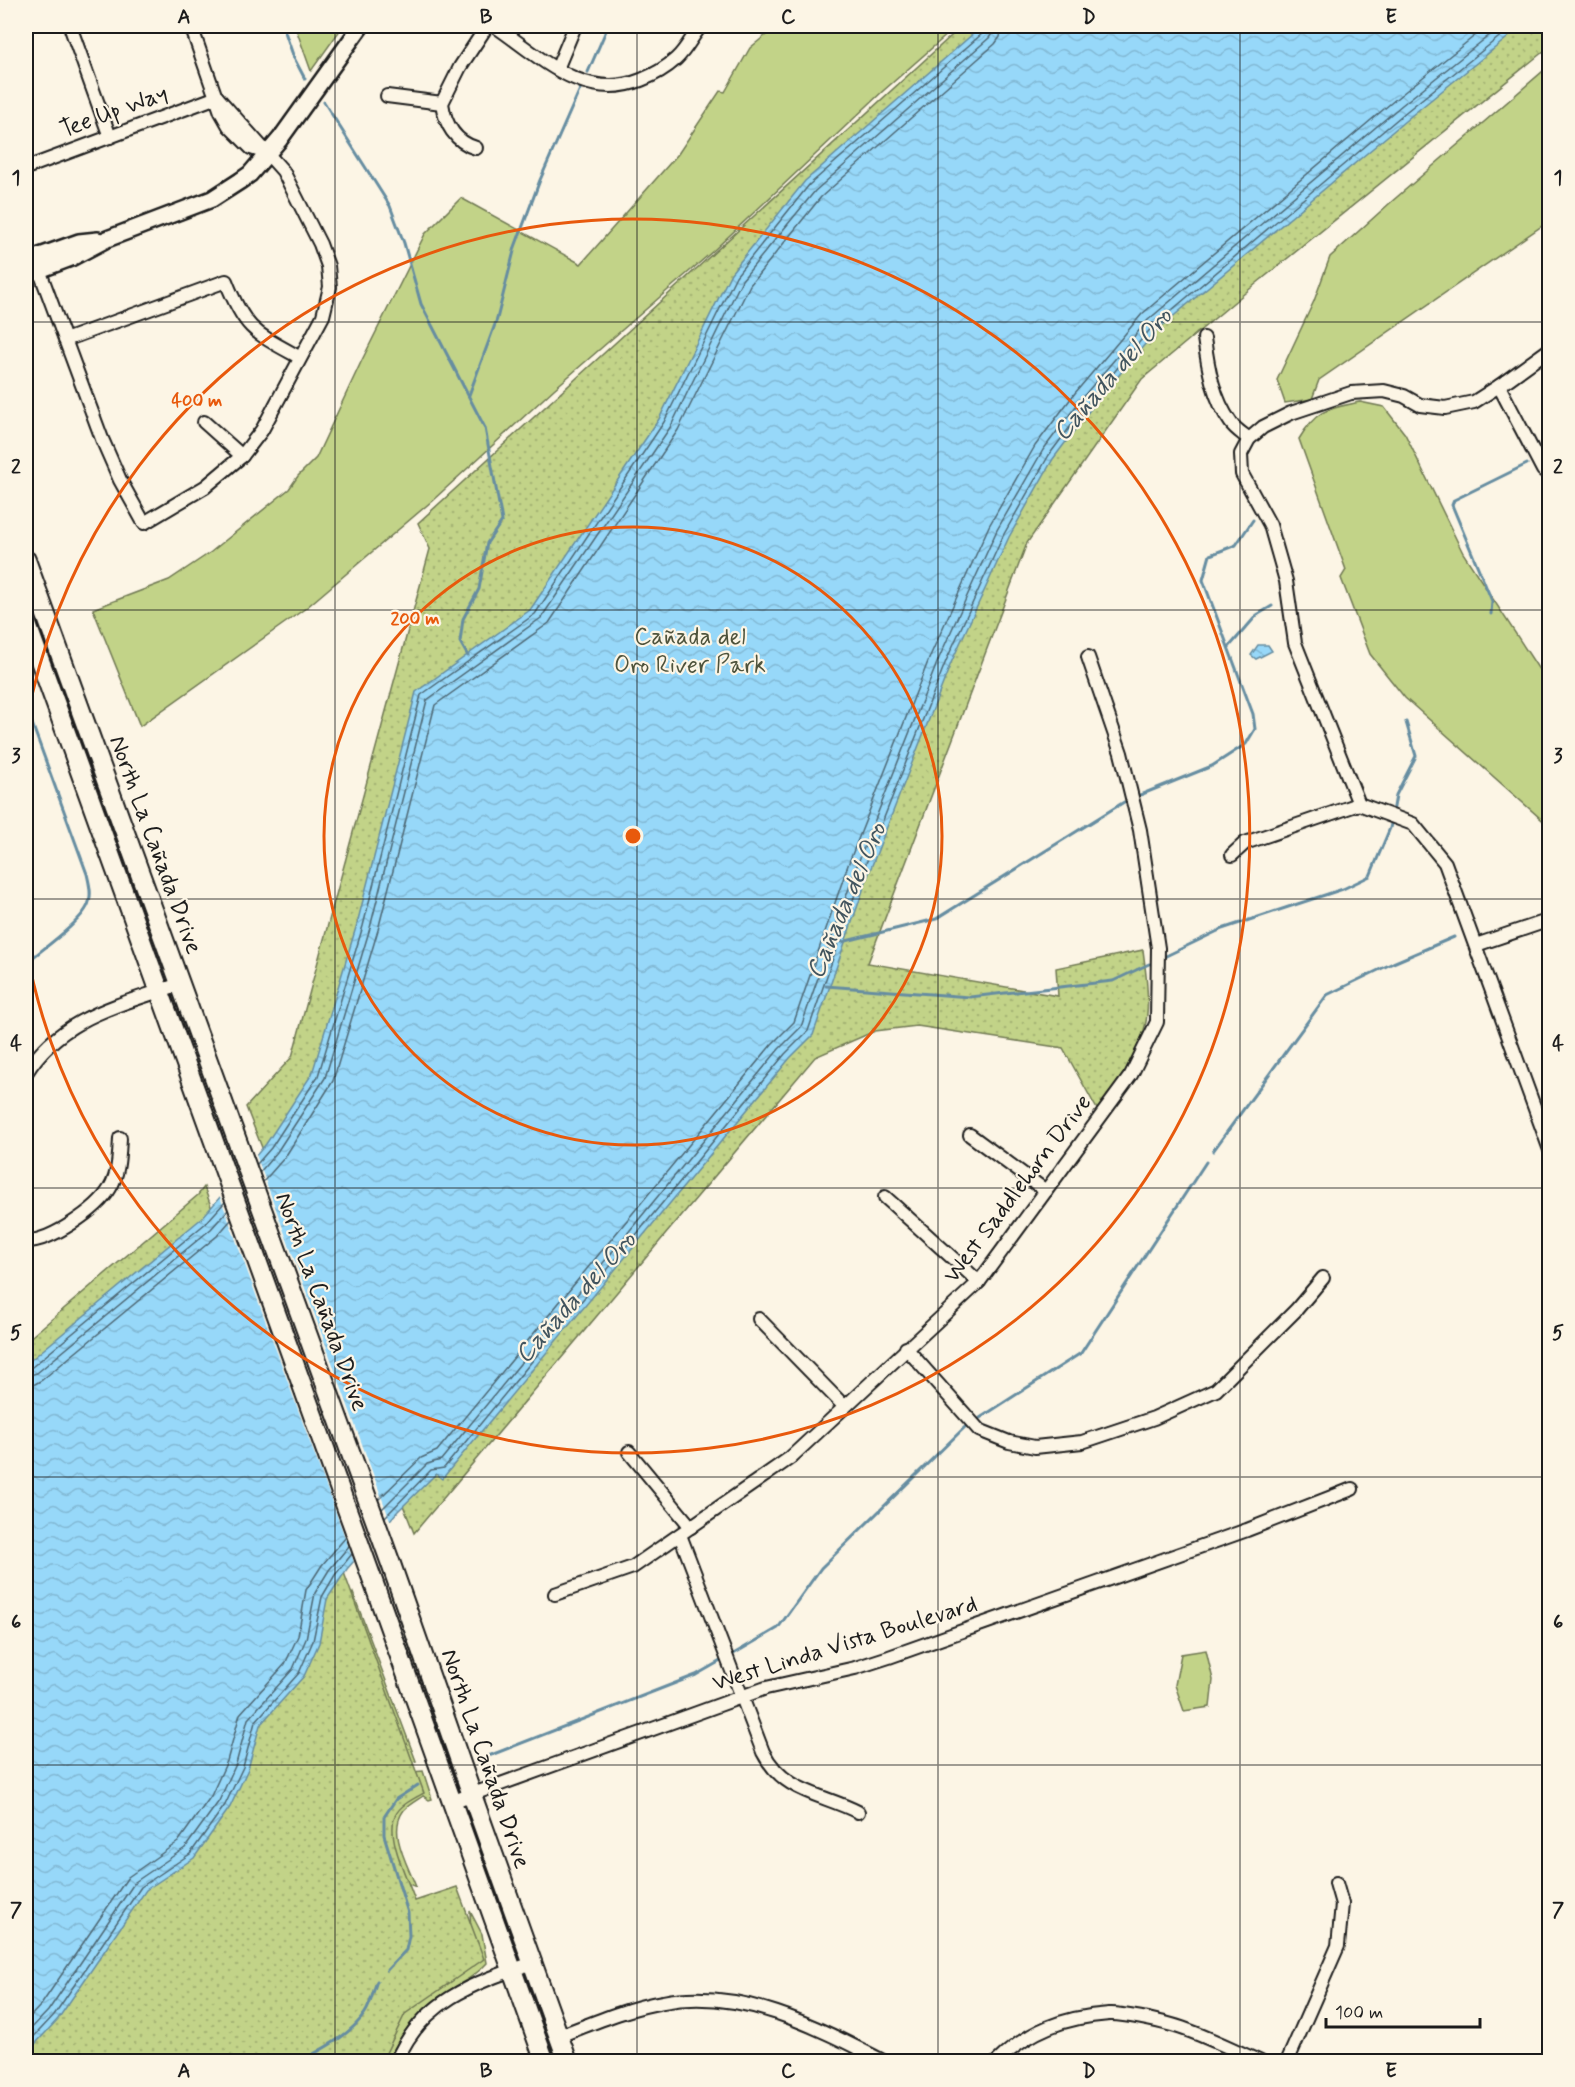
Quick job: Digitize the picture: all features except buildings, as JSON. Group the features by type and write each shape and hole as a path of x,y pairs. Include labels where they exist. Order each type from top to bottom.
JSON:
{"main road":[{"name":"North La Cañada Drive","path":"26,560 391,1564 568,2061"},
{"name":"North La Cañada Drive","path":"26,622 544,2061"}],"street":[{"path":"70,26 110,137"},
{"path":"191,26 217,97 268,153 283,171 300,201 320,244 328,266 330,281 323,316 299,357 262,430 242,456 205,487 144,523 105,447 65,340 32,266 84,252 107,239 212,199 250,174 268,153 361,26"},
{"path":"476,148 464,144 455,136 448,124 442,103 460,67 487,26"},
{"path":"495,26 576,80 604,87 618,87 633,83 663,69 685,49 701,26"},
{"path":"557,69 575,26"},
{"path":"387,96 442,103"},
{"name":"Tee Up Way","path":"26,168 217,97"},
{"path":"65,340 226,281 237,309 245,321 265,339 299,357"},
{"path":"1204,339 1209,375 1220,403 1232,425 1249,438"},
{"path":"1359,804 1295,643 1286,581 1270,525 1242,474 1241,454 1249,438 1263,427 1291,413 1351,393 1384,391 1404,396 1420,405 1445,408 1474,402 1550,349"},
{"path":"1499,386 1543,470 1550,475"},
{"path":"204,422 242,456"},
{"name":"West Saddlehorn Drive","path":"555,1594 633,1567 790,1458 906,1348 980,1282 1131,1075 1157,1022 1158,948 1140,832 1121,753 1088,657"},
{"path":"1232,855 1245,843 1359,804 1413,824 1445,863 1550,1150"},
{"path":"1476,945 1541,923 1550,923"},
{"path":"26,1073 45,1047 71,1026 96,1014 180,984"},
{"path":"970,1135 1046,1191"},
{"path":"26,1241 43,1239 58,1233 103,1197 115,1178 120,1138"},
{"path":"885,1197 980,1282"},
{"path":"906,1348 979,1430 1009,1442 1035,1446 1082,1442 1154,1418 1216,1390 1296,1310 1323,1278"},
{"path":"759,1319 844,1406"},
{"path":"629,1452 691,1527"},
{"name":"West Linda Vista Boulevard","path":"451,1802 742,1696 788,1681 855,1668 889,1657 1247,1530 1352,1489"},
{"path":"680,1535 763,1752 779,1776 792,1785 808,1793 829,1798 858,1812"},
{"path":"1287,2061 1338,1946 1342,1904 1336,1883"},
{"path":"396,2061 407,2039 439,2004 474,1984 532,1963"},
{"path":"559,2036 642,2006 666,2001 716,1999 757,2007 789,2017 885,2061"},
{"path":"997,2061 1042,2028 1056,2023 1111,2013 1173,2025 1262,2061"}],"green space":[{"path":"295,26 343,26 311,71"},
{"path":"777,26 957,26 883,91 713,251 554,389 432,501 306,608 140,726 93,609 169,580 211,552 289,489 316,458 425,234 461,198 581,264 678,154 720,91 725,92 750,48"},
{"name":"Cañada del Oro River Park","path":"962,26 1549,26 1549,47 1142,379 1027,543 868,963 1058,996 1056,968 1143,950 1148,1001 1144,1030 1125,1072 1098,1111 1063,1048 917,1026 875,1031 815,1057 414,1533 246,1107 292,1057 430,549 418,523"},
{"path":"1549,66 1549,221 1319,380 1312,399 1285,403 1277,380 1314,301 1330,257"},
{"path":"1360,402 1384,407 1405,434 1463,553 1549,685 1549,826 1405,698 1370,654 1341,578 1346,570 1299,439 1311,422 1324,412"},
{"path":"204,1187 424,1793 403,1805 395,1816 393,1835 403,1870 415,1901 457,1887 484,1959 405,2014 382,2061 26,2061 26,1341 198,1195"},
{"path":"353,1593 416,1761 408,1763 346,1605"},
{"path":"1206,1650 1213,1680 1210,1707 1184,1711 1175,1685 1181,1654"},
{"path":"423,1771 432,1799 429,1800 423,1796 408,1806 399,1819 398,1828 398,1838 404,1859 416,1887 404,1882 371,1785 399,1773"},
{"path":"470,1911 482,1934 487,1963 477,1973 441,1996 417,2017 388,2061 380,2062 390,2044 398,2018 471,1934"}],"water":[{"name":"Cañada del Oro River Park","path":"982,26 1522,26 1411,116 1157,330 1092,407 1053,459 1009,537 951,663 869,873 813,1035 790,1058 442,1479 436,1474 398,1511 347,1569 327,1599 319,1643 304,1676 260,1725 248,1769 230,1807 194,1858 146,1890 58,2019 26,2054 26,1364 202,1218 266,1144 312,1074 357,924 416,692 530,610 659,419 731,273 805,181"},
{"path":"1258,645 1268,645 1272,651 1256,659 1251,655"}],"pier":[{"path":"255,1152 391,1523 355,1565 219,1194"}],"waterway":[{"path":"283,26 294,58 305,79"},
{"path":"588,72 608,26"},
{"path":"469,395 497,319 515,247 540,180 580,89"},
{"path":"324,102 390,206 404,243 421,304 485,428 502,521 487,543 479,589 463,619 460,642 468,656"},
{"path":"1491,614 1492,601 1452,505 1454,500 1527,464"},
{"path":"1140,795 1212,766 1246,744 1255,729 1253,714 1203,580 1210,555 1236,545 1253,520"},
{"path":"1229,647 1257,615 1272,606"},
{"path":"26,707 87,874 90,888 89,902 80,917 26,963"},
{"path":"1393,813 1396,795 1416,756 1406,722"},
{"name":"Cañada del Oro","path":"842,942 936,919 1124,802"},
{"path":"1166,956 1222,929 1343,889 1370,876 1392,820"},
{"path":"1213,1151 1327,995 1454,937"},
{"name":"Cañada del Oro","path":"826,986 970,997 1113,981 1149,964"},
{"path":"980,1418 1081,1353 1206,1162"},
{"path":"730,1656 778,1628 821,1568 965,1427"},
{"path":"486,1757 696,1675 724,1659"},
{"path":"387,1970 406,1950 409,1936 408,1913 384,1835 384,1817 396,1799 418,1785"},
{"path":"299,2062 352,2029 369,2006 377,1981"}]}
